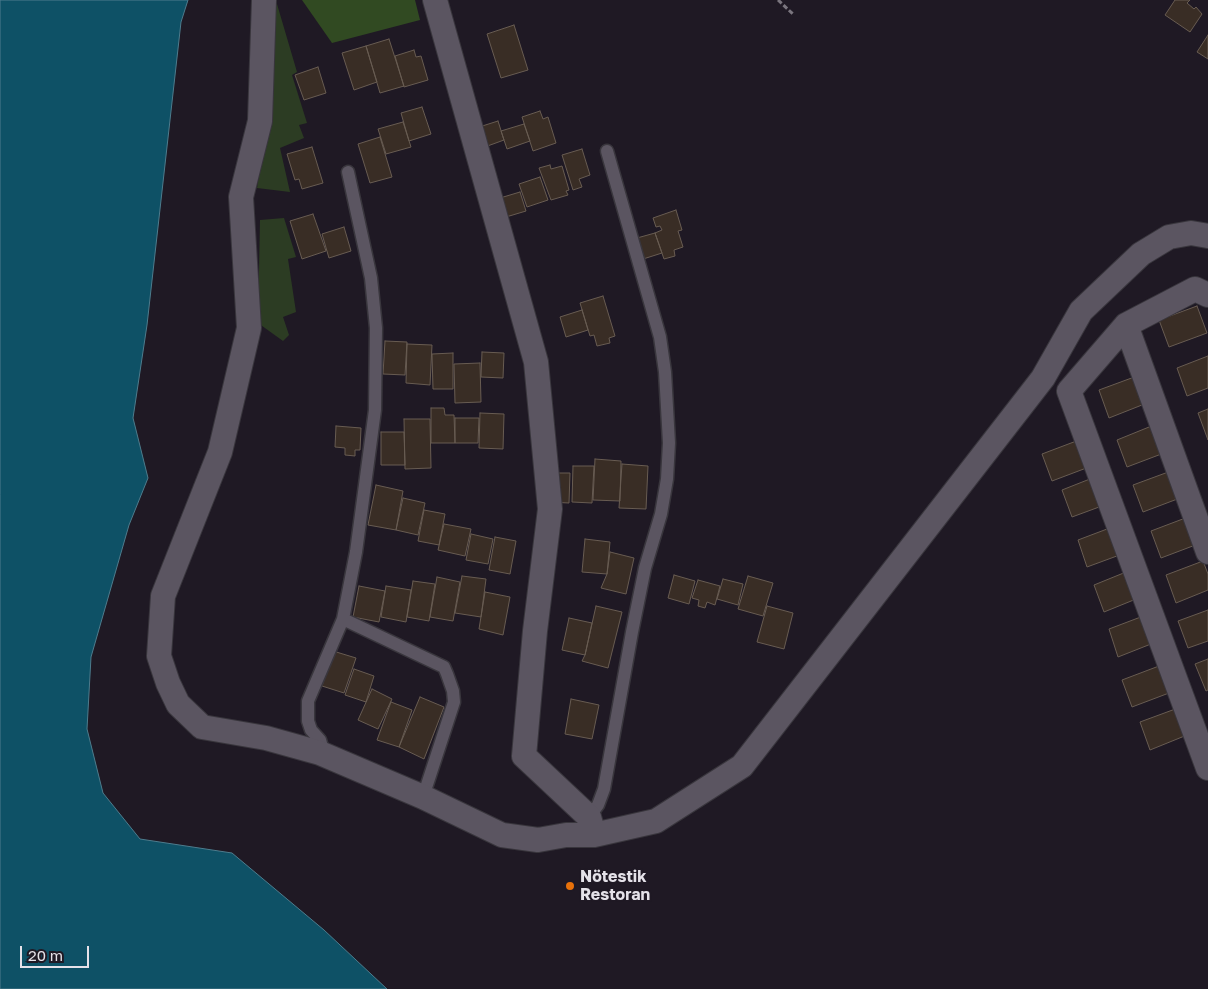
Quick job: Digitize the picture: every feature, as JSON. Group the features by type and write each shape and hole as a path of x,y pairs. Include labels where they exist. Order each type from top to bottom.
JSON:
{"street":[{"path":"264,0 260,121 241,198 249,328 220,452 163,596 159,656 168,683 178,704 202,727 266,738 320,753 423,797 502,835 538,840 566,835 592,826 656,821 742,766 1043,378 1081,311 1141,254 1169,237 1191,233 1208,236"},
{"path":"435,0 536,362 550,509 535,631 524,756 592,826"},
{"path":"1208,295 1195,289 1126,325 1070,391 1208,768"},
{"path":"1126,325 1208,552"}],"lane":[{"path":"592,826 604,789 645,568 661,514 667,479 669,443 660,337 607,151"},
{"path":"320,753 322,747 320,740 311,730 308,721 308,701 343,619 367,482 377,369 376,328 371,278 348,172"},
{"path":"343,619 444,667 453,691 454,702 423,797"}],"path":[{"path":"778,0 794,15"}],"green space":[{"path":"302,0 415,0 420,20 332,43"},
{"path":"277,4 297,72 292,75 307,123 299,125 304,138 280,148 290,192 257,188 268,120 274,5"},
{"path":"284,218 296,257 288,259 296,312 283,317 289,335 283,341 258,323 260,220"}],"water":[{"path":"0,0 188,0 181,22 147,325 133,418 148,478 129,525 91,657 87,729 103,793 140,839 232,853 324,930 387,989 0,989"}],"building":[{"path":"1175,0 1190,0 1187,3 1194,9 1196,7 1202,14 1190,32 1165,15"},
{"path":"514,25 528,70 501,78 487,34"},
{"path":"1208,35 1208,59 1197,52"},
{"path":"389,39 404,86 380,93 366,46"},
{"path":"366,46 377,82 354,90 342,53"},
{"path":"414,50 416,57 421,56 428,80 404,87 395,56"},
{"path":"318,67 326,93 304,100 295,75"},
{"path":"422,107 431,134 409,141 401,113"},
{"path":"540,111 543,119 548,117 556,143 533,151 522,117"},
{"path":"498,121 504,140 482,148 476,128"},
{"path":"403,122 411,147 386,154 378,129"},
{"path":"524,124 530,141 507,149 501,131"},
{"path":"380,137 392,177 370,183 358,144"},
{"path":"312,147 323,183 302,189 299,179 295,180 287,154"},
{"path":"582,149 590,175 579,179 582,187 573,190 562,155"},
{"path":"550,165 551,169 562,166 569,190 566,191 568,195 551,200 539,168"},
{"path":"540,177 548,200 527,207 519,184"},
{"path":"520,192 526,211 506,217 500,198"},
{"path":"676,210 682,230 678,231 683,247 674,250 675,256 664,259 655,233 662,230 660,226 656,227 653,218"},
{"path":"313,214 326,251 302,259 290,221"},
{"path":"344,227 351,251 329,258 322,234"},
{"path":"655,233 662,253 640,260 637,238"},
{"path":"603,296 615,336 609,338 610,343 597,346 594,335 590,336 580,303"},
{"path":"1197,306 1207,333 1169,347 1159,320"},
{"path":"582,310 588,330 566,337 560,317"},
{"path":"385,341 407,342 405,375 383,374"},
{"path":"407,344 432,345 430,385 406,383"},
{"path":"482,352 504,353 503,378 481,377"},
{"path":"453,353 453,389 433,389 432,354"},
{"path":"1208,356 1208,388 1187,396 1177,368"},
{"path":"480,363 481,402 455,403 454,364"},
{"path":"1137,376 1147,403 1109,418 1099,390"},
{"path":"431,408 444,408 445,415 454,415 455,443 431,443"},
{"path":"1208,409 1208,440 1198,413"},
{"path":"480,413 504,414 503,449 479,448"},
{"path":"455,418 479,418 478,443 455,443"},
{"path":"404,419 430,419 431,468 405,469"},
{"path":"1154,425 1164,453 1127,467 1117,440"},
{"path":"336,426 361,428 360,450 355,450 355,456 345,455 345,448 335,447"},
{"path":"381,432 404,432 405,465 381,465"},
{"path":"1079,440 1089,467 1052,481 1042,454"},
{"path":"595,459 621,461 620,501 593,500"},
{"path":"622,464 648,466 646,509 619,508"},
{"path":"573,466 594,466 592,503 572,502"},
{"path":"1171,471 1180,498 1143,512 1133,485"},
{"path":"550,473 570,473 569,503 549,502"},
{"path":"1100,475 1110,503 1072,517 1062,490"},
{"path":"376,485 403,491 396,530 368,525"},
{"path":"403,498 425,503 418,535 396,530"},
{"path":"424,510 445,514 439,545 418,541"},
{"path":"1188,517 1198,544 1161,558 1151,531"},
{"path":"444,524 471,529 465,556 438,550"},
{"path":"1115,526 1125,553 1087,567 1078,540"},
{"path":"471,534 493,539 488,564 466,560"},
{"path":"495,537 516,541 510,574 489,570"},
{"path":"585,539 610,542 607,574 582,572"},
{"path":"610,552 634,558 626,594 601,588 607,574"},
{"path":"1203,561 1208,574 1208,590 1176,603 1166,575"},
{"path":"1131,570 1141,597 1104,612 1094,585"},
{"path":"674,575 695,581 689,604 668,598"},
{"path":"462,576 486,579 481,617 455,613"},
{"path":"748,576 773,583 763,616 738,609"},
{"path":"437,577 460,582 453,621 430,617"},
{"path":"723,579 743,584 738,605 717,599"},
{"path":"698,580 720,586 715,605 707,602 705,608 698,606 699,600 692,598"},
{"path":"413,581 435,584 429,621 407,617"},
{"path":"359,586 385,591 379,622 353,617"},
{"path":"386,586 411,590 406,622 381,617"},
{"path":"485,592 510,597 503,635 479,629"},
{"path":"596,606 622,612 608,668 582,661"},
{"path":"767,606 793,613 784,649 757,642"},
{"path":"1208,610 1208,641 1188,648 1178,621"},
{"path":"1146,615 1156,642 1118,657 1109,629"},
{"path":"569,618 592,623 585,655 562,650"},
{"path":"333,651 356,658 344,693 322,686"},
{"path":"1208,659 1208,690 1206,691 1195,664"},
{"path":"1159,666 1169,693 1132,707 1122,680"},
{"path":"354,669 374,676 366,702 345,695"},
{"path":"372,689 392,699 378,729 358,720"},
{"path":"420,697 444,707 424,759 399,747"},
{"path":"571,699 599,705 592,739 565,734"},
{"path":"391,702 412,710 399,747 377,740"},
{"path":"1178,708 1187,735 1150,750 1140,722"}],"place":[{"name":"Nötestik Restoran","path":"570,886"}]}
